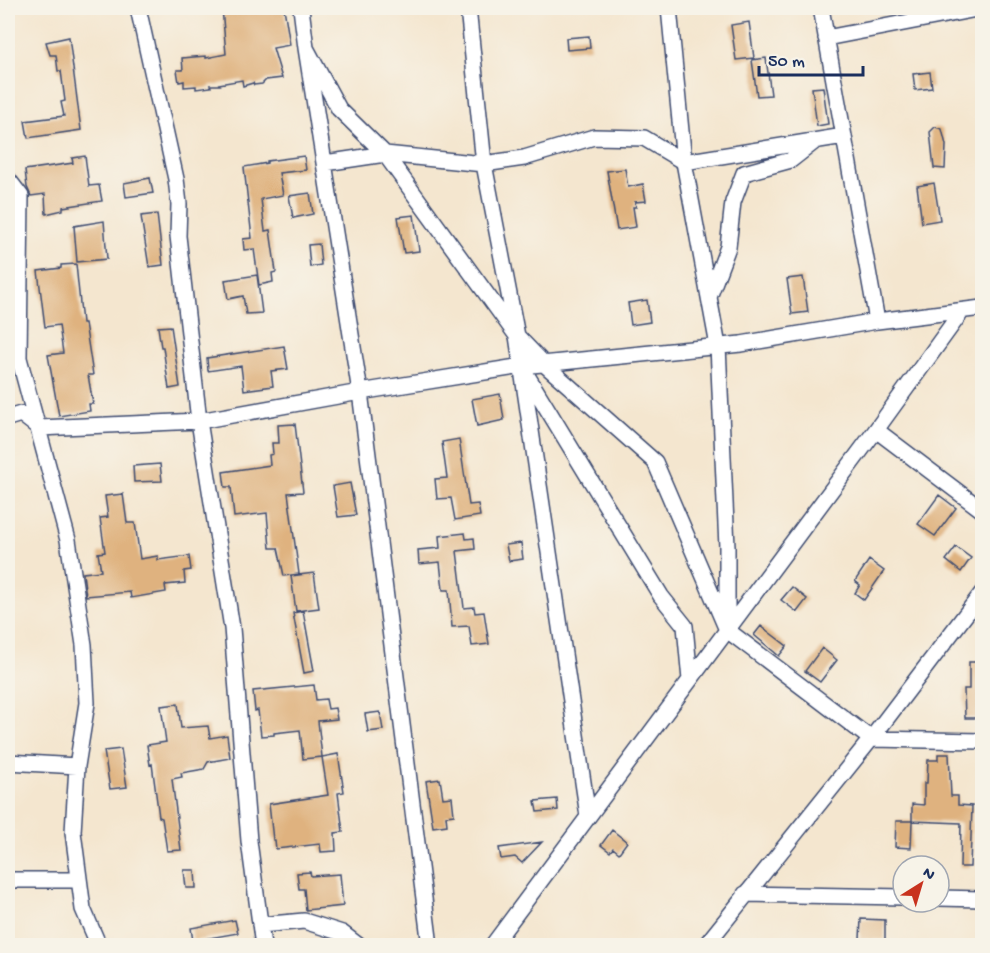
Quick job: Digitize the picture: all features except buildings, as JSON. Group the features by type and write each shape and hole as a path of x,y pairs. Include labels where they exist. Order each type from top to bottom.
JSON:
{"street":[{"path":"138,8 176,180 179,204 178,236 199,422 232,628 249,841 263,945"},
{"path":"301,8 360,392 430,945"},
{"path":"468,8 484,164 522,366 588,816"},
{"path":"669,8 684,162 718,346 727,547 727,630"},
{"path":"821,8 878,321"},
{"path":"826,38 982,8"},
{"path":"306,48 339,109 385,154 517,336 544,364 655,462 727,630 871,739 982,741"},
{"path":"325,163 385,154 484,164 524,158 594,137 644,138 684,162 844,136"},
{"path":"709,297 728,247 733,202 744,173 791,160 815,141"},
{"path":"8,178 21,196 19,358"},
{"path":"8,418 21,414 39,428 199,422 360,392 522,366 718,346 878,321 982,308"},
{"path":"492,945 962,311"},
{"path":"8,338 19,358 68,540 84,645 87,704 76,766 73,832 83,909 99,945"},
{"path":"522,366 661,596 685,626 690,680"},
{"path":"876,430 982,510"},
{"path":"705,945 871,739 982,593"},
{"path":"8,762 76,766"},
{"path":"8,880 79,880"},
{"path":"745,894 891,897"},
{"path":"951,899 980,900"},
{"path":"261,925 304,921 342,933 359,945"}]}
